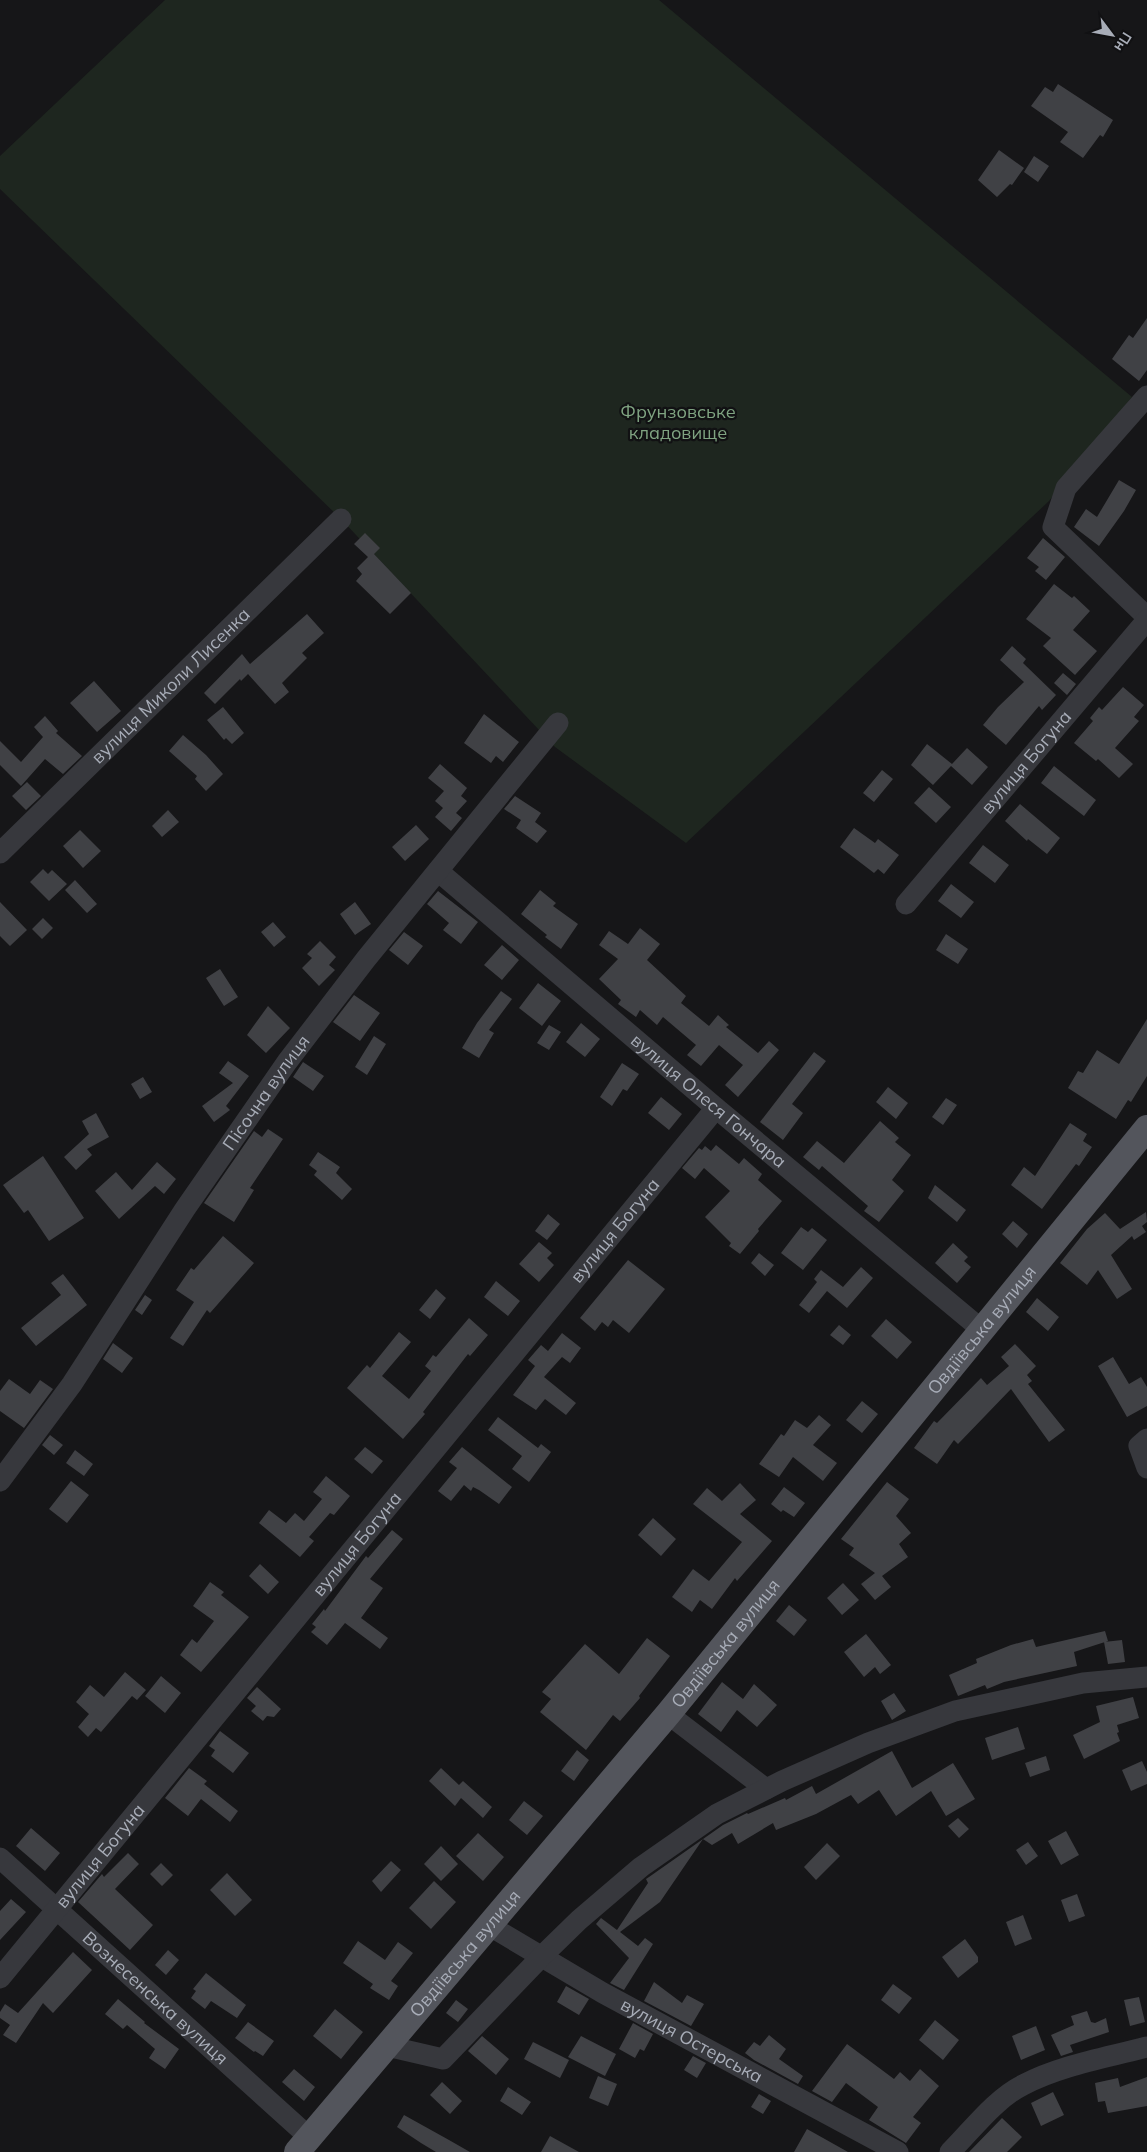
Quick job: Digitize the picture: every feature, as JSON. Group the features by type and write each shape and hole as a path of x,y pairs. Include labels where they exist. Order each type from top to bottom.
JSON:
{"main road":[{"name":"Овдіївська вулиця","path":"303,2145 668,1714 1147,1128"}],"street":[{"path":"1147,396 1066,488 1053,527 1147,618"},
{"name":"вулиця Миколи Лисенка","path":"0,853 341,520"},
{"name":"вулиця Богуна","path":"906,904 1147,618"},
{"name":"Пісочна вулиця","path":"0,1481 72,1384 185,1209 287,1062 366,959 558,723"},
{"name":"вулиця Олеся Гончара","path":"438,871 716,1108 981,1329"},
{"name":"вулиця Богуна","path":"0,1978 716,1108"},
{"path":"1147,1439 1139,1446 1147,1468"},
{"path":"387,2046 443,2059 579,1920 642,1867 717,1814 766,1789 868,1743 955,1711 1083,1683 1147,1677"},
{"path":"668,1714 766,1789"},
{"name":"Вознесенська вулиця","path":"0,1858 303,2145"},
{"name":"вулиця Остерська","path":"490,1926 603,1994 898,2152"},
{"path":"950,2152 997,2104 1022,2085 1056,2071 1147,2047"}],"green space":[{"name":"Фрунзовське кладовище","path":"165,0 659,0 1132,397 1049,501 686,843 555,747 341,519 0,189 0,156"}],"building":[{"path":"1058,84 1113,120 1103,137 1100,135 1083,158 1060,142 1068,132 1031,106 1045,87 1053,92"},
{"path":"999,150 1024,168 1012,185 1010,184 997,197 978,180"},
{"path":"1034,156 1049,166 1038,182 1024,172"},
{"path":"1147,318 1147,370 1139,381 1112,359 1129,335 1133,338"},
{"path":"1119,480 1136,490 1124,511 1099,546 1074,527 1086,509 1097,517"},
{"path":"365,533 380,548 374,554 411,593 390,614 356,581 362,574 357,568 368,557 354,544"},
{"path":"1043,538 1065,557 1046,580 1035,571 1039,567 1027,558"},
{"path":"1054,584 1072,598 1074,596 1090,611 1073,630 1097,651 1075,675 1043,646 1051,638 1026,619"},
{"path":"307,614 324,633 302,653 307,658 282,683 289,692 275,704 248,674 241,681 240,679 215,704 204,693 242,654 250,664"},
{"path":"1012,646 1026,659 1023,663 1056,695 1042,710 1039,706 1006,745 983,725 998,707 1024,682 1000,660"},
{"path":"1063,673 1076,684 1067,695 1054,683"},
{"path":"94,681 121,711 97,732 70,703"},
{"path":"1123,687 1144,705 1134,717 1139,721 1115,748 1133,764 1119,778 1098,759 1096,761 1074,743 1093,721 1090,718 1099,707 1102,710"},
{"path":"223,707 244,733 232,744 226,738 224,740 207,720"},
{"path":"484,714 519,742 503,762 496,756 491,763 464,743"},
{"path":"45,716 58,731 56,733 82,756 63,774 45,759 21,786 0,765 0,741 21,762 43,737 34,727"},
{"path":"183,735 206,755 223,774 206,791 195,779 197,776 169,751"},
{"path":"927,744 952,764 967,748 988,767 972,785 951,766 933,785 911,765"},
{"path":"440,764 467,788 461,796 467,801 456,813 462,818 451,831 435,817 443,808 435,801 444,791 428,778"},
{"path":"1054,766 1096,800 1084,816 1041,783"},
{"path":"882,770 893,779 874,802 863,793"},
{"path":"27,782 41,796 26,810 12,796"},
{"path":"929,787 951,807 936,823 914,803"},
{"path":"515,796 541,813 535,822 547,831 537,843 516,828 521,820 504,809"},
{"path":"1020,804 1060,838 1047,854 1028,839 1027,841 1005,821"},
{"path":"168,810 179,822 162,837 152,826"},
{"path":"416,825 429,839 405,861 392,847"},
{"path":"854,828 875,843 878,839 899,855 884,874 878,869 874,873 840,847"},
{"path":"80,830 101,851 83,868 63,846"},
{"path":"983,845 1009,865 995,883 969,863"},
{"path":"43,869 48,874 52,870 67,884 49,901 30,882"},
{"path":"75,880 97,904 87,913 65,890"},
{"path":"951,884 974,902 961,918 938,901"},
{"path":"540,890 556,903 553,906 578,924 561,949 545,937 547,935 521,914"},
{"path":"438,891 478,922 461,944 443,930 449,923 427,904"},
{"path":"0,902 27,930 10,946 0,936"},
{"path":"355,902 371,924 355,935 340,914"},
{"path":"43,918 53,928 42,939 32,929"},
{"path":"273,922 286,937 274,947 261,932"},
{"path":"640,928 660,944 647,960 686,996 681,1003 709,1026 718,1015 729,1025 726,1027 758,1053 769,1041 779,1050 738,1097 725,1085 743,1065 719,1045 701,1066 687,1055 696,1045 663,1017 657,1025 640,1010 636,1017 618,1004 621,1000 599,979 618,959 599,945 609,931 628,944"},
{"path":"404,932 423,946 408,965 389,950"},
{"path":"946,934 968,949 958,964 936,950"},
{"path":"320,941 336,957 329,965 335,970 319,986 302,968 312,958 307,954"},
{"path":"502,945 519,960 502,980 484,965"},
{"path":"220,969 238,997 224,1006 206,978"},
{"path":"538,983 561,1001 542,1026 519,1008"},
{"path":"501,991 512,999 489,1030 494,1033 479,1058 462,1048 477,1023"},
{"path":"354,995 380,1013 360,1041 333,1022"},
{"path":"268,1006 290,1028 266,1053 247,1035"},
{"path":"1147,1019 1147,1076 1131,1102 1128,1100 1116,1119 1068,1088 1078,1071 1083,1073 1097,1050 1119,1064"},
{"path":"581,1023 600,1039 585,1057 566,1042"},
{"path":"549,1025 561,1032 549,1050 537,1043"},
{"path":"374,1036 386,1044 367,1075 355,1067"},
{"path":"814,1052 826,1061 792,1104 803,1113 783,1140 760,1122"},
{"path":"228,1061 249,1076 226,1106 230,1110 214,1122 202,1106 233,1083 219,1073"},
{"path":"303,1062 324,1076 313,1091 293,1077"},
{"path":"622,1063 639,1074 627,1091 623,1089 612,1106 600,1097"},
{"path":"143,1077 152,1092 140,1099 131,1084"},
{"path":"888,1087 908,1103 896,1119 876,1102"},
{"path":"661,1097 682,1114 669,1130 648,1113"},
{"path":"946,1098 957,1105 943,1125 932,1117"},
{"path":"96,1113 109,1137 87,1149 92,1155 76,1170 64,1157 89,1134 82,1121"},
{"path":"880,1121 899,1138 895,1142 911,1155 892,1180 904,1191 879,1222 864,1211 868,1206 822,1166 819,1170 803,1157 817,1141 844,1163"},
{"path":"1070,1123 1087,1134 1083,1141 1092,1147 1079,1166 1076,1164 1042,1209 1011,1185 1024,1167 1035,1176"},
{"path":"268,1129 283,1139 250,1188 254,1190 234,1222 204,1203 254,1131 262,1137"},
{"path":"716,1145 739,1164 744,1158 762,1174 758,1180 782,1201 740,1254 729,1246 731,1243 705,1217 730,1191 704,1168 695,1179 682,1168 699,1148 702,1150 705,1146 711,1151"},
{"path":"318,1152 340,1167 336,1173 352,1189 342,1200 314,1175 317,1171 309,1165"},
{"path":"43,1156 84,1218 49,1241 28,1210 24,1213 3,1185"},
{"path":"157,1162 176,1179 164,1194 155,1186 119,1219 95,1191 116,1172 132,1190"},
{"path":"935,1185 966,1210 957,1222 928,1198"},
{"path":"1146,1212 1147,1222 1142,1226 1146,1232 1134,1240 1132,1236 1111,1255 1132,1289 1117,1299 1098,1270 1087,1285 1060,1263 1087,1229 1105,1213 1120,1229"},
{"path":"548,1214 560,1224 547,1240 535,1231"},
{"path":"1013,1221 1028,1234 1017,1248 1002,1234"},
{"path":"801,1227 808,1232 812,1228 827,1240 803,1270 781,1253"},
{"path":"223,1236 254,1263 210,1313 207,1310 183,1346 170,1338 194,1302 176,1290 191,1268 194,1270"},
{"path":"539,1242 552,1253 547,1258 554,1265 539,1282 519,1264"},
{"path":"953,1243 968,1257 964,1261 971,1267 957,1283 935,1263"},
{"path":"759,1253 774,1265 765,1276 751,1263"},
{"path":"628,1260 665,1289 629,1333 613,1320 608,1327 602,1322 595,1331 580,1318"},
{"path":"861,1267 873,1278 847,1308 827,1291 809,1313 799,1305 817,1282 814,1279 821,1270 843,1287"},
{"path":"63,1274 87,1305 36,1346 21,1328 61,1295 51,1283"},
{"path":"496,1281 520,1301 508,1316 484,1297"},
{"path":"436,1289 446,1298 430,1319 419,1310"},
{"path":"145,1295 152,1300 142,1315 135,1310"},
{"path":"1037,1298 1059,1317 1048,1331 1026,1312"},
{"path":"469,1318 488,1335 470,1356 468,1354 423,1412 425,1414 403,1439 347,1388 367,1365 370,1368 399,1332 411,1342 382,1376 409,1399 431,1371 425,1366 433,1355 436,1357"},
{"path":"886,1319 912,1342 897,1359 871,1336"},
{"path":"839,1325 851,1335 843,1345 830,1335"},
{"path":"562,1333 581,1348 570,1363 562,1357 544,1377 576,1403 566,1415 545,1399 536,1410 513,1395 535,1366 528,1360 541,1345 548,1351"},
{"path":"113,1343 133,1358 122,1373 103,1359"},
{"path":"1015,1344 1036,1366 1027,1375 1032,1381 1028,1384 1065,1430 1049,1442 1011,1389 958,1444 954,1440 937,1464 914,1448 934,1421 937,1423 981,1378 987,1385 1009,1366 1001,1357"},
{"path":"1113,1357 1129,1384 1141,1377 1147,1387 1147,1406 1127,1417 1098,1366"},
{"path":"9,1379 30,1394 40,1380 53,1389 24,1428 0,1411 0,1391"},
{"path":"862,1401 878,1414 862,1433 846,1420"},
{"path":"819,1415 831,1425 813,1445 837,1463 823,1481 793,1457 779,1477 759,1464 781,1434 784,1436 795,1420 807,1428"},
{"path":"498,1417 538,1448 541,1444 551,1452 529,1482 512,1469 522,1456 488,1430"},
{"path":"50,1435 63,1445 54,1455 42,1445"},
{"path":"365,1447 383,1461 372,1474 354,1459"},
{"path":"462,1447 512,1487 499,1504 479,1490 473,1487 471,1491 464,1485 451,1501 438,1491 457,1468 449,1462"},
{"path":"75,1450 93,1464 84,1476 66,1463"},
{"path":"326,1476 350,1496 334,1515 330,1513 309,1537 314,1541 300,1557 259,1523 269,1510 286,1523 295,1513 304,1521 322,1499 313,1492"},
{"path":"71,1481 89,1495 67,1523 49,1509"},
{"path":"887,1482 909,1499 896,1516 911,1533 899,1544 908,1557 882,1576 891,1587 875,1600 861,1584 875,1573 849,1555 854,1548 841,1539"},
{"path":"740,1483 756,1500 740,1514 772,1541 737,1581 735,1578 712,1609 700,1600 692,1612 672,1597 693,1569 709,1581 742,1542 693,1504 707,1488 722,1501"},
{"path":"784,1487 805,1503 794,1517 783,1510 781,1512 771,1504"},
{"path":"653,1518 676,1539 661,1556 638,1535"},
{"path":"392,1530 403,1539 370,1579 383,1588 361,1618 388,1638 380,1649 345,1623 327,1645 311,1632 316,1627 312,1624 324,1609 325,1611 366,1556 368,1558"},
{"path":"260,1564 279,1582 268,1594 249,1576"},
{"path":"210,1582 224,1592 221,1595 249,1617 201,1672 180,1655 192,1639 197,1643 214,1621 193,1606"},
{"path":"843,1583 859,1600 842,1615 827,1598"},
{"path":"789,1605 807,1620 794,1636 776,1621"},
{"path":"1105,1631 1108,1641 1074,1652 1077,1666 1004,1682 987,1689 985,1685 958,1696 949,1675 977,1663 976,1659 1011,1645 1033,1639 1036,1647"},
{"path":"866,1634 891,1665 880,1674 875,1667 864,1677 844,1652"},
{"path":"647,1638 670,1656 639,1696 640,1698 620,1721 613,1715 586,1750 540,1712 551,1699 542,1692 585,1644 619,1674"},
{"path":"1122,1640 1125,1662 1108,1664 1104,1642"},
{"path":"125,1672 146,1690 137,1700 132,1696 101,1732 96,1728 88,1737 78,1727 89,1714 76,1702 90,1685 104,1697"},
{"path":"161,1676 181,1693 165,1713 145,1696"},
{"path":"722,1682 743,1699 754,1684 777,1705 757,1727 737,1710 721,1732 698,1714"},
{"path":"257,1687 281,1709 274,1717 267,1716 263,1721 251,1711 256,1706 247,1698"},
{"path":"894,1693 906,1711 892,1720 881,1701"},
{"path":"1133,1697 1139,1718 1117,1725 1120,1741 1084,1759 1073,1735 1100,1722 1096,1706"},
{"path":"1018,1727 1025,1749 992,1760 985,1738"},
{"path":"220,1731 249,1753 233,1773 211,1756 215,1750 209,1746"},
{"path":"577,1750 589,1760 574,1781 561,1771"},
{"path":"892,1751 912,1788 953,1763 975,1799 946,1816 931,1791 896,1816 879,1790 858,1804 851,1795 816,1814 776,1830 773,1823 738,1844 732,1833 712,1845 703,1839 723,1825 747,1813 785,1798 786,1800 812,1786 816,1794"},
{"path":"1046,1756 1050,1770 1030,1777 1025,1763"},
{"path":"1142,1761 1147,1772 1147,1784 1131,1791 1122,1770"},
{"path":"189,1768 207,1781 204,1784 238,1811 230,1822 201,1799 188,1816 165,1798"},
{"path":"441,1768 459,1785 463,1781 492,1807 483,1818 461,1798 455,1806 429,1781"},
{"path":"524,1801 543,1816 527,1835 509,1820"},
{"path":"958,1818 969,1829 959,1838 948,1826"},
{"path":"31,1828 60,1853 45,1871 16,1846"},
{"path":"1066,1831 1079,1855 1061,1865 1048,1841"},
{"path":"478,1833 504,1857 483,1881 456,1856"},
{"path":"703,1839 660,1902 620,1932 638,1946 645,1938 653,1944 624,1990 610,1983 629,1958 596,1924 601,1918 617,1930 648,1883 646,1879"},
{"path":"1028,1842 1038,1856 1026,1865 1016,1850"},
{"path":"827,1843 840,1856 816,1880 804,1867"},
{"path":"441,1846 458,1864 441,1881 424,1864"},
{"path":"128,1853 139,1864 115,1889 153,1925 130,1950 78,1902 102,1874 104,1877"},
{"path":"391,1861 401,1870 381,1892 372,1881"},
{"path":"161,1863 173,1875 162,1886 150,1874"},
{"path":"227,1873 252,1900 235,1916 210,1890"},
{"path":"434,1881 456,1902 431,1929 409,1908"},
{"path":"1077,1894 1085,1916 1069,1922 1061,1900"},
{"path":"11,1899 26,1912 0,1940 0,1911"},
{"path":"1023,1915 1032,1939 1015,1946 1006,1922"},
{"path":"965,1939 978,1957 978,1962 958,1978 942,1957"},
{"path":"358,1941 385,1960 398,1942 413,1953 391,1981 398,1986 389,2000 370,1988 373,1984 343,1963"},
{"path":"168,1950 179,1960 166,1975 155,1965"},
{"path":"73,1952 92,1970 53,2013 43,2003 16,2043 3,2035 10,2025 0,2018 0,2012 5,2004 18,2013"},
{"path":"206,1973 246,2005 237,2018 211,2001 205,2009 191,1998 196,1991 193,1989"},
{"path":"654,1982 682,2003 687,1995 704,2004 691,2026 644,2001"},
{"path":"893,1984 912,1998 899,2014 881,2000"},
{"path":"566,1986 589,1999 579,2015 557,2002"},
{"path":"1139,1997 1145,2022 1130,2026 1124,2000"},
{"path":"118,1999 144,2023 179,2049 165,2069 149,2058 155,2049 127,2025 123,2029 105,2014"},
{"path":"456,2000 468,2009 458,2022 446,2013"},
{"path":"335,2009 363,2032 341,2059 313,2036"},
{"path":"1087,2011 1091,2022 1095,2023 1106,2018 1109,2032 1070,2045 1073,2052 1061,2056 1051,2035 1074,2025 1071,2016"},
{"path":"935,2020 959,2040 943,2060 919,2040"},
{"path":"248,2022 274,2041 263,2056 254,2052 235,2038"},
{"path":"633,2023 653,2034 644,2051 640,2049 635,2058 619,2049"},
{"path":"1036,2026 1045,2050 1021,2060 1012,2036"},
{"path":"769,2035 786,2049 779,2059 803,2076 798,2084 745,2053 754,2042 760,2046"},
{"path":"482,2036 509,2059 496,2075 468,2051"},
{"path":"581,2036 616,2054 605,2076 568,2057"},
{"path":"533,2042 569,2060 560,2078 524,2059"},
{"path":"847,2044 894,2079 900,2072 910,2081 920,2069 939,2086 913,2117 921,2123 906,2143 869,2120 878,2107 846,2083 832,2102 812,2091"},
{"path":"693,2056 706,2063 697,2078 684,2070"},
{"path":"294,2069 315,2087 304,2101 282,2082"},
{"path":"598,2076 617,2084 608,2106 589,2098"},
{"path":"1147,2077 1147,2106 1108,2113 1105,2101 1098,2102 1095,2083 1118,2078 1120,2087"},
{"path":"442,2082 462,2101 450,2114 430,2095"},
{"path":"508,2087 531,2102 522,2115 500,2101"},
{"path":"1053,2092 1064,2115 1041,2126 1031,2103"},
{"path":"759,2094 771,2101 763,2114 751,2107"},
{"path":"404,2115 470,2152 436,2152 397,2127"},
{"path":"1002,2118 1022,2137 1007,2152 969,2152"},
{"path":"807,2129 848,2152 794,2152"},
{"path":"550,2136 579,2152 541,2152"}]}
